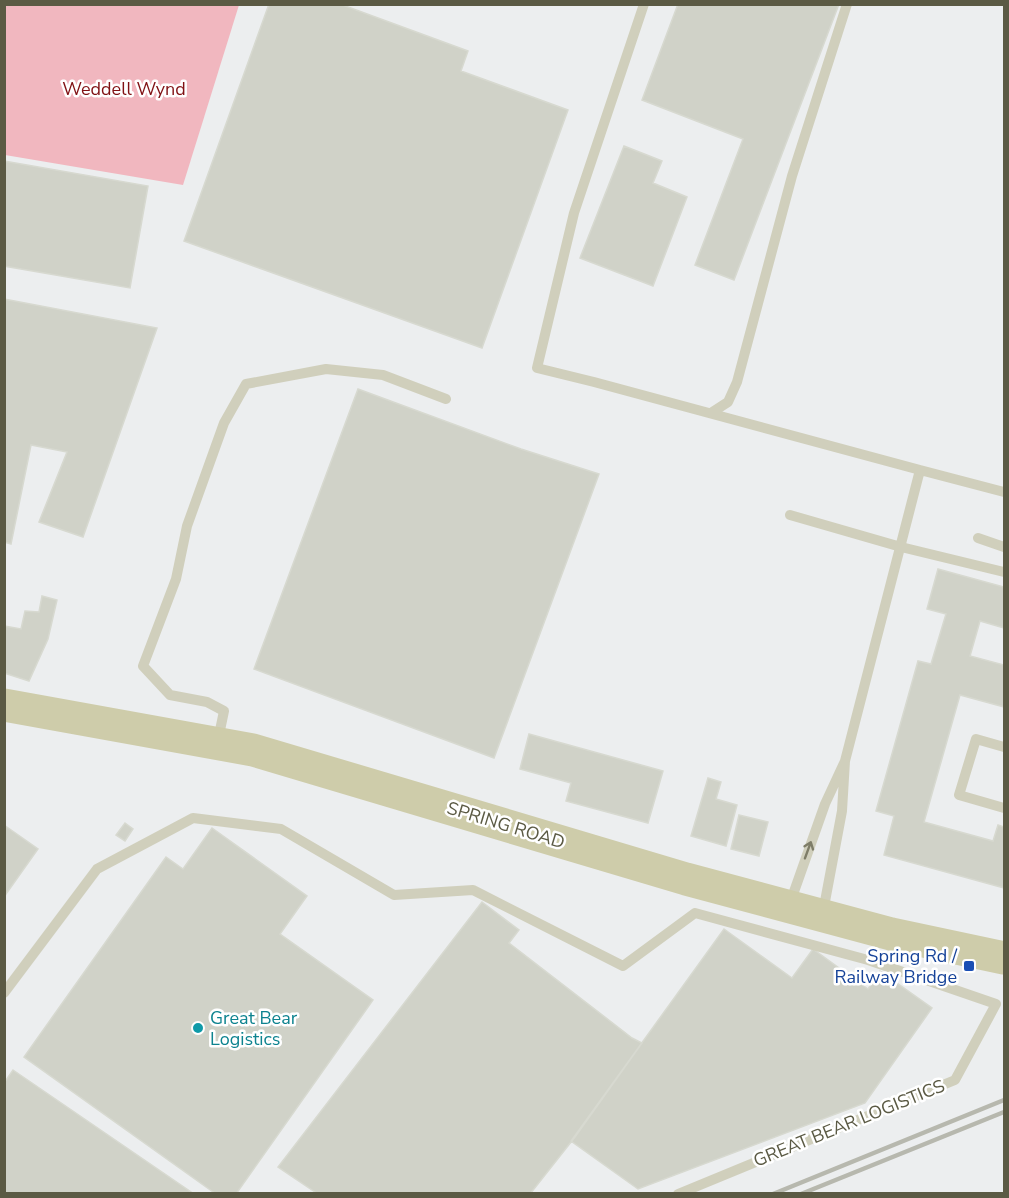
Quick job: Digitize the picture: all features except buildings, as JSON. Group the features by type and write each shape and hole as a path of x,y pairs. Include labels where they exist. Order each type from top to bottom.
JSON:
{"main road":[{"name":"SPRING ROAD","path":"4,705 218,743 288,759 686,879 891,934 1005,958"}],"lane":[{"path":"644,4 574,213 537,368 1005,492"},
{"path":"711,413 728,402 737,382 792,176 848,4"},
{"path":"218,743 224,711 207,702 170,695 143,666 176,579 187,526 224,423 246,384 326,369 383,375 446,399"},
{"path":"789,906 825,804 845,761 920,470"},
{"path":"789,515 901,547 1005,572"},
{"path":"978,538 1005,547"},
{"path":"1005,747 976,740 959,795 1005,807"},
{"path":"822,914 842,811 845,761"},
{"name":"GREAT BEAR LOGISTICS","path":"4,993 97,869 193,818 281,829 394,895 473,890 623,966 695,913 868,960 996,1004 955,1080 678,1194"}],"green space":[{"name":"Weddell Wynd","path":"4,5 239,5 183,185 5,155"}],"railway":[{"path":"773,1194 1004,1100"},
{"path":"801,1194 1004,1112"}],"place":[{"name":"Spring Rd / Railway Bridge","path":"969,966"},
{"name":"Great Bear Logistics","path":"198,1028"}]}
